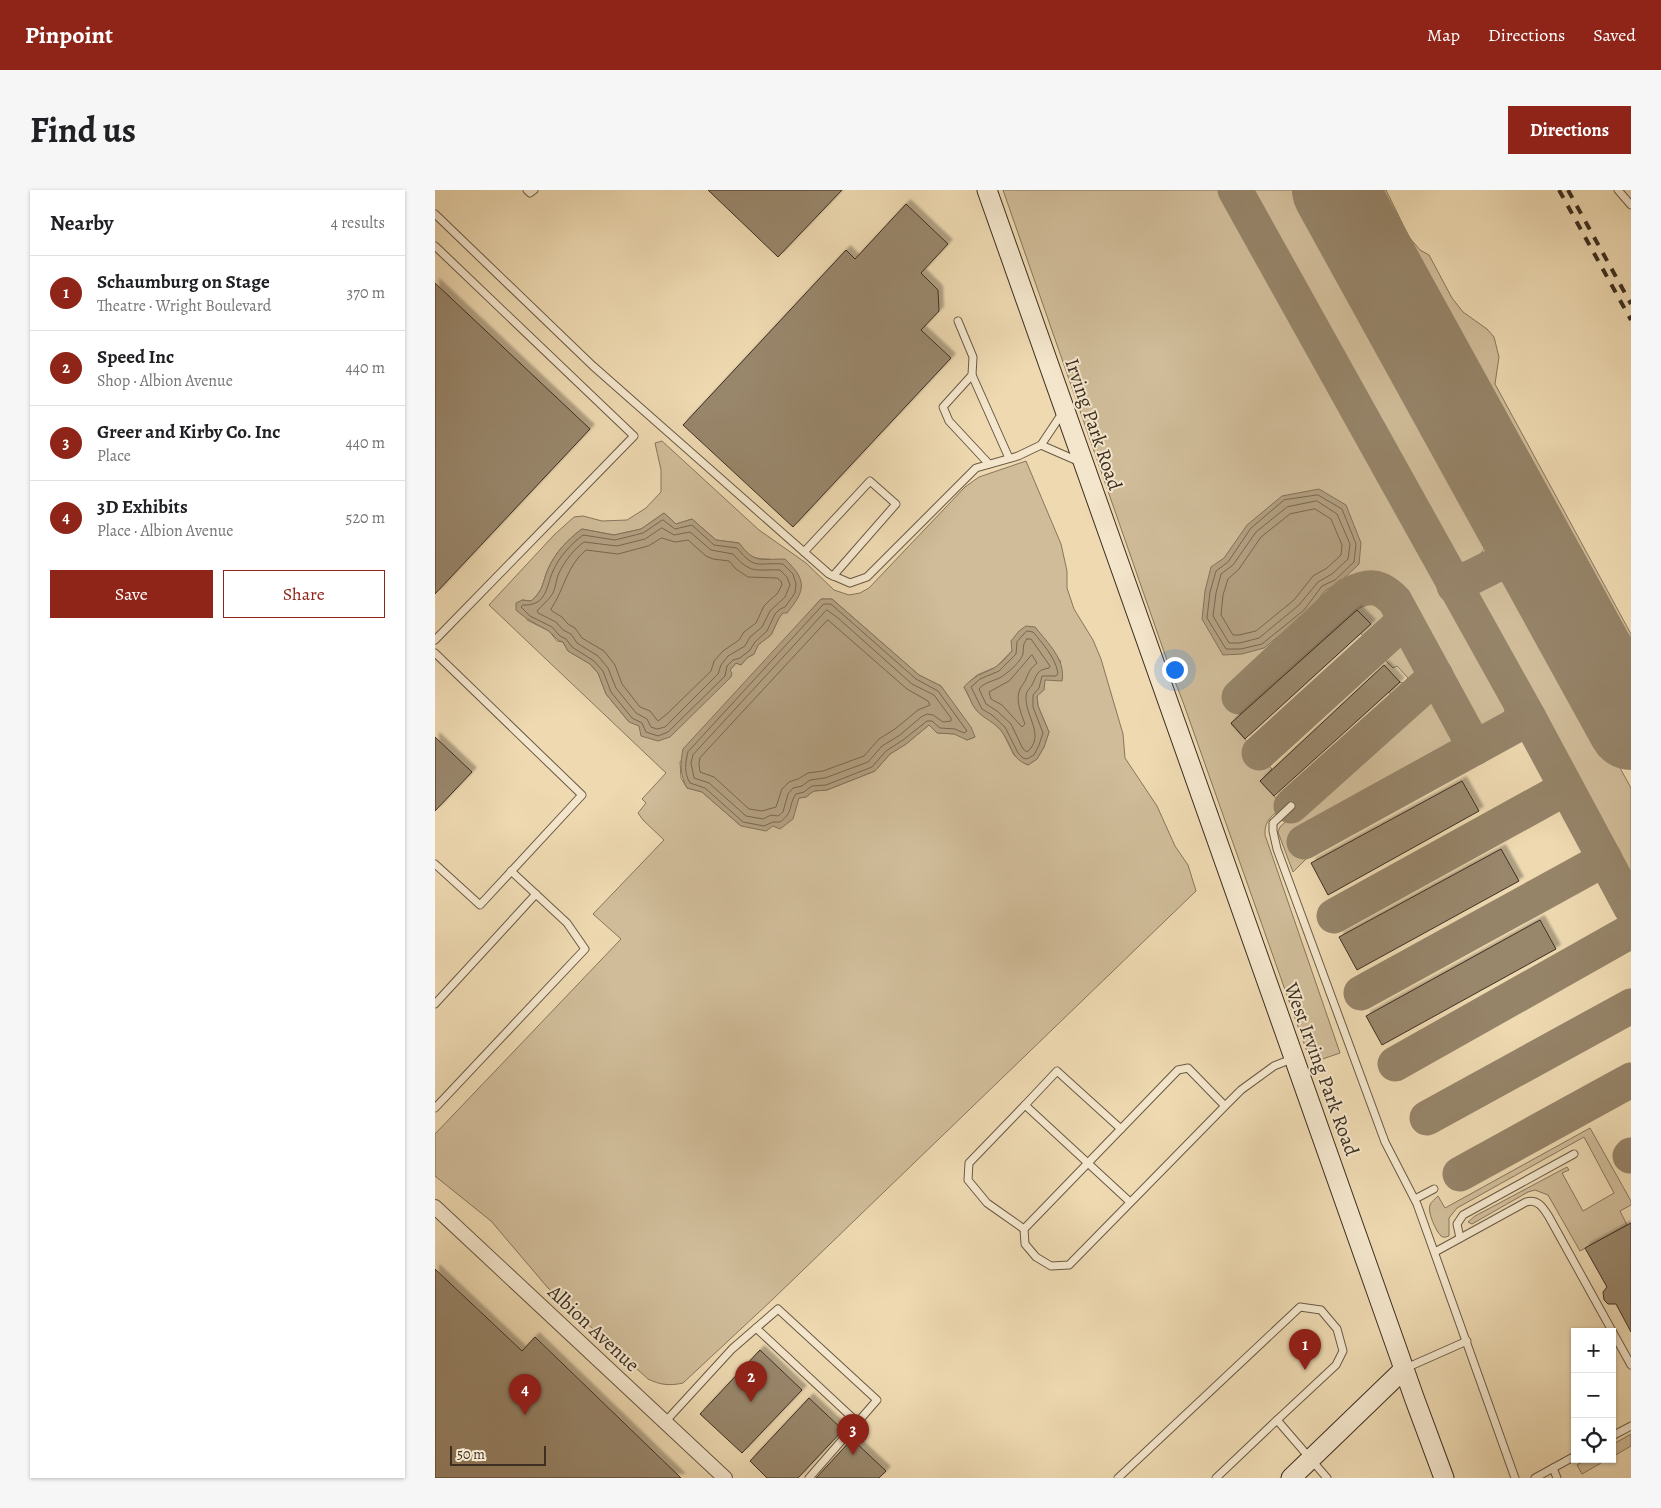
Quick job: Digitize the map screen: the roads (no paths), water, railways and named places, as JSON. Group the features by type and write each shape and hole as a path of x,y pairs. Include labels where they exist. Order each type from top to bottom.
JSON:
{"main road":[{"name":"Irving Park Road","path":"987,190 1158,674"},
{"name":"West Irving Park Road","path":"1158,674 1404,1369 1445,1478"},
{"path":"1291,1478 1404,1369"}],"street":[{"name":"Albion Avenue","path":"435,1207 725,1478"}],"lane":[{"path":"527,190 530,193 534,190"},
{"path":"1618,190 1631,205"},
{"path":"435,214 593,366 829,574 851,583 867,577 976,468 1009,458 1041,445 1065,410"},
{"path":"435,246 634,436 435,640"},
{"path":"958,321 973,357 971,375 1009,458"},
{"path":"971,375 943,407 949,421 989,464"},
{"path":"1041,445 1084,464"},
{"path":"804,552 870,481 896,504 833,576"},
{"path":"435,653 582,795 479,905 435,864"},
{"path":"1291,806 1273,823 1277,849 1385,1142 1415,1199 1515,1478"},
{"path":"435,1108 585,949 567,923 511,872"},
{"path":"435,1004 536,894"},
{"path":"1225,1106 1188,1068 1178,1070 1024,1230 1025,1244 1036,1257 1051,1266 1069,1266 1241,1090 1274,1066 1294,1058"},
{"path":"1024,1230 987,1203 968,1180 969,1164 1057,1071 1121,1129"},
{"path":"1025,1105 1130,1202"},
{"path":"1460,1238 1457,1224 1462,1216 1574,1154"},
{"path":"1415,1199 1434,1189"},
{"path":"1435,1252 1526,1202 1531,1200 1537,1203 1543,1208 1552,1222 1631,1365"},
{"path":"1118,1478 1300,1307 1321,1310 1337,1329 1343,1351 1336,1365 1216,1478"},
{"path":"665,1422 732,1350 778,1308 877,1400 809,1478"},
{"path":"756,1328 857,1422"},
{"path":"1404,1369 1467,1341"},
{"path":"1277,1420 1327,1478"},
{"path":"1616,1434 1631,1426"},
{"path":"1535,1478 1571,1458"},
{"path":"1553,1468 1557,1478"}],"water":[{"path":"1319,489 1346,505 1361,543 1359,564 1338,584 1326,590 1307,613 1264,648 1242,654 1223,655 1202,619 1205,591 1211,567 1224,558 1247,525 1282,496"},
{"path":"664,513 676,524 692,519 716,540 739,543 749,554 759,559 785,559 800,579 801,591 787,613 783,613 779,618 771,635 758,645 754,654 741,665 736,663 730,670 732,673 731,677 670,737 658,741 641,736 639,726 629,722 606,694 598,673 590,664 568,651 563,642 516,610 516,603 522,600 531,601 535,597 541,590 554,557 582,529 614,535 641,529"},
{"path":"821,599 832,599 919,675 941,686 971,727 975,737 967,740 954,734 937,733 929,725 906,744 890,754 875,771 827,790 814,791 806,797 799,798 793,819 780,829 773,826 766,831 741,826 702,792 687,788 681,769 683,749"},
{"path":"1026,626 1035,627 1055,652 1063,673 1062,681 1045,680 1044,690 1037,696 1038,706 1049,732 1044,747 1037,759 1028,765 1018,759 999,729 975,709 964,687 967,683 994,668 1004,660 1012,651 1011,641"}],"railway":[{"path":"1559,190 1631,320"},
{"path":"1568,190 1631,304"}],"place":[{"name":"Schaumburg on Stage","path":"1305,1370"},
{"name":"Speed Inc","path":"751,1402"},
{"name":"3D Exhibits","path":"525,1415"},
{"name":"Greer and Kirby Co. Inc","path":"853,1455"}]}
